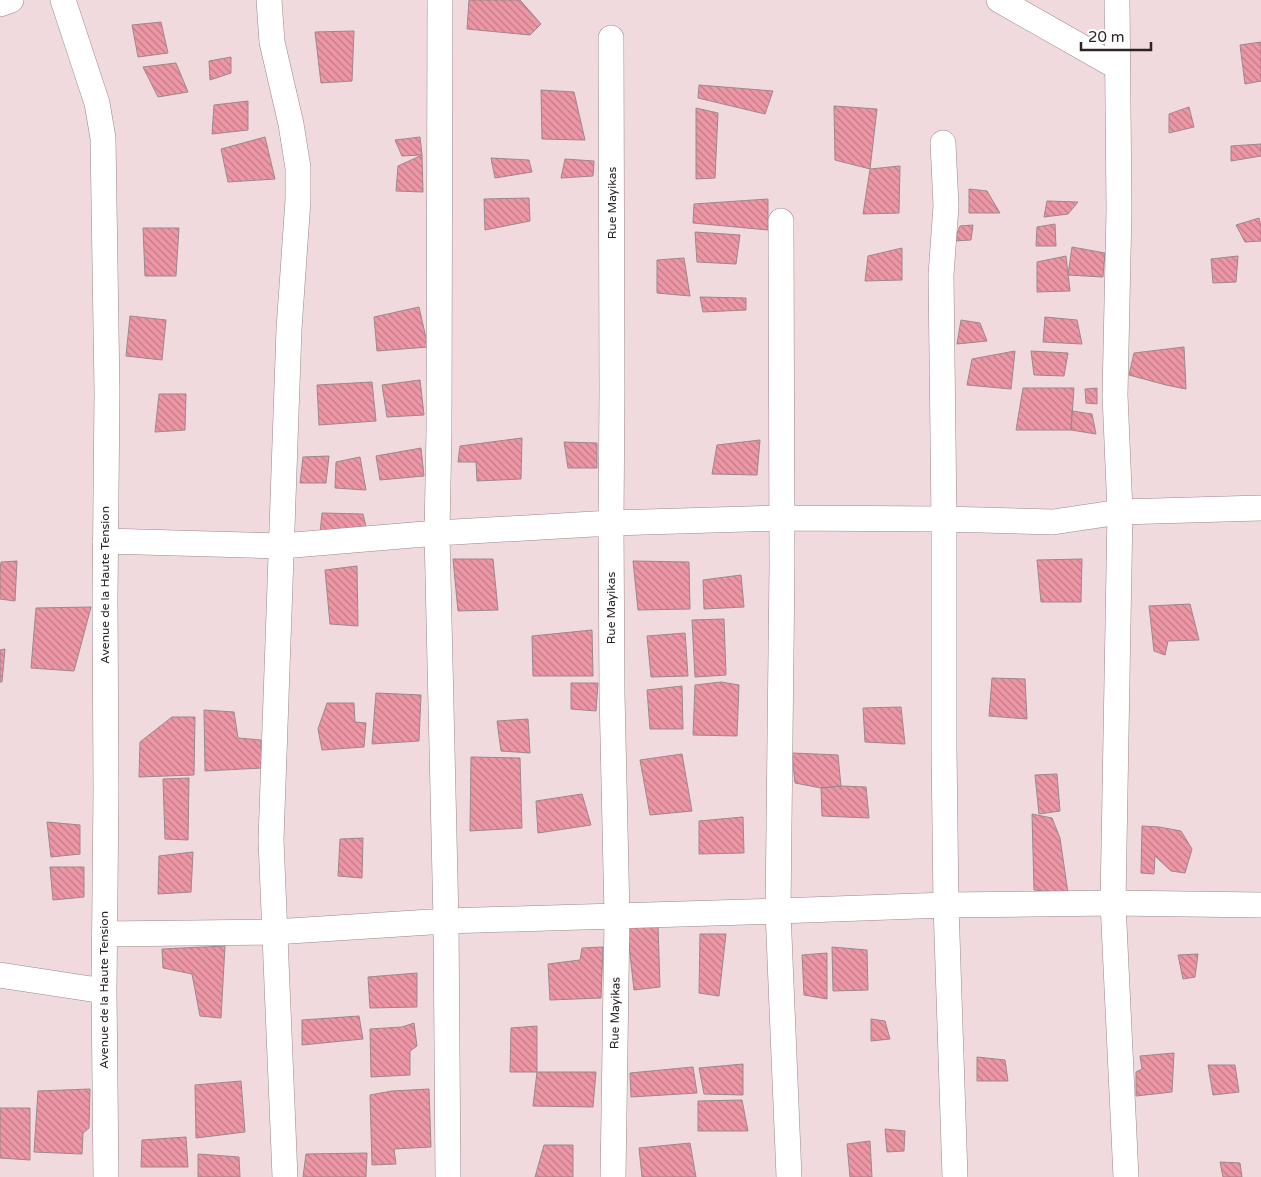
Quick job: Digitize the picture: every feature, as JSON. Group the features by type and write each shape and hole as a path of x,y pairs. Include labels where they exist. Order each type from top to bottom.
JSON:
{"street":[{"path":"0,4 11,0"},
{"name":"Avenue de la Haute Tension","path":"63,0 97,103 103,138 107,392 104,934 106,1177"},
{"path":"269,0 272,42 291,124 298,168 298,200 289,329 272,840 274,932 285,1177"},
{"path":"440,0 437,533 446,921 448,1177"},
{"path":"999,0 1117,67"},
{"path":"1117,0 1119,210 1115,395 1120,512 1113,903 1126,1177"},
{"name":"Rue Mayikas","path":"611,38 612,693 617,916 613,1177"},
{"path":"943,143 946,206 941,274 944,749 946,905 954,1177"},
{"path":"781,221 782,565 778,911 789,1177"},
{"path":"105,541 282,546 437,533 611,523 781,518 1053,522 1120,512 1261,508"},
{"path":"104,934 274,932 446,921 946,905 1113,903 1261,905"},
{"path":"0,975 104,991"}],"building":[{"path":"469,0 520,0 541,24 530,35 467,29"},
{"path":"161,22 168,53 138,57 132,25"},
{"path":"354,31 352,81 321,83 315,32"},
{"path":"1261,42 1261,81 1245,84 1240,45"},
{"path":"231,57 231,73 210,80 209,61"},
{"path":"176,63 188,92 158,97 143,67"},
{"path":"699,85 773,91 765,114 698,98"},
{"path":"541,90 574,92 585,140 542,139"},
{"path":"248,101 248,130 212,134 214,105"},
{"path":"834,106 877,109 870,169 835,160"},
{"path":"1189,107 1194,127 1169,133 1169,114"},
{"path":"696,108 718,113 715,178 696,179"},
{"path":"265,137 275,179 228,182 221,149"},
{"path":"420,137 422,155 402,156 395,140"},
{"path":"1261,144 1261,156 1231,161 1231,146"},
{"path":"422,155 423,192 396,191 398,166"},
{"path":"491,158 529,160 532,172 495,178"},
{"path":"565,159 594,161 593,176 561,178"},
{"path":"900,166 899,213 863,214 870,169"},
{"path":"969,189 987,191 1000,213 969,213"},
{"path":"529,198 530,221 485,230 484,199"},
{"path":"768,199 768,230 693,223 694,204"},
{"path":"1047,201 1078,202 1068,214 1044,217"},
{"path":"1259,218 1261,241 1245,242 1236,225"},
{"path":"1055,224 1056,246 1036,246 1037,227"},
{"path":"973,225 971,240 954,241 960,226"},
{"path":"143,228 179,228 176,276 145,276"},
{"path":"695,232 740,235 736,264 697,262"},
{"path":"1072,247 1105,253 1103,277 1068,275"},
{"path":"902,248 902,280 865,281 868,256"},
{"path":"1066,256 1070,291 1037,292 1037,262"},
{"path":"1238,256 1236,282 1213,283 1211,259"},
{"path":"684,258 690,296 657,293 657,260"},
{"path":"700,297 746,298 746,310 703,312"},
{"path":"419,307 428,347 377,351 374,317"},
{"path":"130,316 166,320 162,360 126,356"},
{"path":"1045,317 1077,320 1082,344 1043,342"},
{"path":"961,320 980,323 987,341 957,344"},
{"path":"1184,347 1186,389 1129,375 1134,353"},
{"path":"1015,351 1011,389 967,385 972,359"},
{"path":"1031,351 1068,353 1064,376 1034,375"},
{"path":"420,380 424,415 387,417 382,385"},
{"path":"372,382 376,421 319,425 317,385"},
{"path":"1023,388 1074,388 1071,430 1016,430"},
{"path":"1097,388 1097,404 1086,403 1085,389"},
{"path":"159,394 186,394 185,430 155,432"},
{"path":"1072,411 1092,414 1096,434 1071,430"},
{"path":"522,438 521,479 477,481 476,462 458,462 460,446"},
{"path":"760,440 757,475 712,474 717,445"},
{"path":"564,442 597,443 597,468 568,468"},
{"path":"421,448 424,476 380,480 376,456"},
{"path":"329,456 326,483 300,483 303,457"},
{"path":"360,457 366,490 335,488 336,462"},
{"path":"322,513 363,514 367,531 320,533"},
{"path":"453,559 493,559 498,610 458,611"},
{"path":"1082,559 1081,602 1041,602 1037,560"},
{"path":"17,561 15,601 0,599 1,562"},
{"path":"633,561 689,562 690,609 638,610"},
{"path":"357,566 358,626 330,624 325,570"},
{"path":"741,575 744,607 704,609 703,580"},
{"path":"1190,604 1199,640 1168,641 1165,655 1154,651 1149,606"},
{"path":"91,607 74,671 31,668 36,608"},
{"path":"724,619 726,675 695,677 692,620"},
{"path":"592,630 593,676 533,676 532,636"},
{"path":"685,633 688,676 651,677 647,636"},
{"path":"5,649 2,682 0,682 0,650"},
{"path":"992,678 1025,679 1027,719 989,716"},
{"path":"721,682 739,685 737,736 693,735 695,685"},
{"path":"571,683 598,683 596,711 571,709"},
{"path":"682,686 683,729 650,729 647,690"},
{"path":"376,693 421,695 419,741 372,744"},
{"path":"327,703 354,703 355,722 366,723 364,747 322,750 318,729"},
{"path":"901,707 905,744 865,742 863,708"},
{"path":"204,710 234,712 238,738 261,740 262,768 205,771"},
{"path":"172,717 195,717 194,775 139,777 140,742"},
{"path":"528,719 530,753 501,751 497,721"},
{"path":"792,753 838,755 841,786 821,788 795,783"},
{"path":"682,754 692,811 650,815 640,760"},
{"path":"471,757 520,758 522,828 470,831"},
{"path":"1057,774 1060,811 1039,814 1035,775"},
{"path":"189,778 188,840 165,839 163,779"},
{"path":"841,786 866,787 869,818 822,816 821,788"},
{"path":"582,794 591,825 538,833 536,801"},
{"path":"1032,814 1052,818 1060,838 1068,893 1034,890"},
{"path":"743,817 744,853 699,854 699,821"},
{"path":"47,822 80,825 80,854 51,857"},
{"path":"1142,826 1181,831 1192,849 1185,873 1171,871 1155,856 1154,874 1141,873"},
{"path":"363,838 362,878 338,876 340,839"},
{"path":"193,852 191,892 158,894 159,856"},
{"path":"50,867 84,867 84,897 53,900"},
{"path":"658,925 660,987 634,990 627,927"},
{"path":"700,934 726,934 719,996 699,993"},
{"path":"225,946 221,1018 200,1016 192,974 163,968 162,949"},
{"path":"603,947 601,998 550,1000 548,964 580,960 582,948"},
{"path":"832,947 867,950 868,990 833,991"},
{"path":"827,953 827,999 804,995 802,955"},
{"path":"1198,954 1195,977 1183,979 1178,955"},
{"path":"417,973 417,1007 370,1008 368,977"},
{"path":"359,1016 363,1039 302,1045 302,1020"},
{"path":"871,1019 885,1021 890,1039 871,1041"},
{"path":"414,1023 417,1046 410,1051 410,1075 371,1077 370,1029 402,1027"},
{"path":"537,1026 537,1072 510,1072 511,1028"},
{"path":"1174,1053 1172,1092 1136,1096 1136,1072 1142,1069 1140,1056"},
{"path":"977,1057 1005,1060 1008,1081 977,1081"},
{"path":"743,1064 743,1095 704,1094 699,1068"},
{"path":"1208,1065 1235,1065 1239,1092 1213,1095"},
{"path":"693,1067 697,1093 631,1097 630,1073"},
{"path":"537,1072 596,1072 593,1107 533,1106"},
{"path":"241,1081 245,1132 196,1138 195,1085"},
{"path":"90,1089 89,1128 83,1133 82,1154 34,1152 38,1091"},
{"path":"429,1089 431,1147 394,1149 396,1164 372,1165 370,1095 392,1091"},
{"path":"742,1100 748,1131 698,1131 698,1101"},
{"path":"0,1108 30,1108 30,1160 0,1158"},
{"path":"885,1129 905,1131 904,1151 887,1152"},
{"path":"186,1137 188,1167 141,1167 142,1140"},
{"path":"870,1141 872,1177 850,1177 847,1144"},
{"path":"690,1143 696,1177 642,1177 639,1148"},
{"path":"544,1145 573,1145 573,1177 535,1177"},
{"path":"367,1153 366,1177 303,1177 306,1154"},
{"path":"198,1154 239,1157 240,1177 198,1177"},
{"path":"1220,1162 1240,1163 1242,1177 1223,1177"}]}
